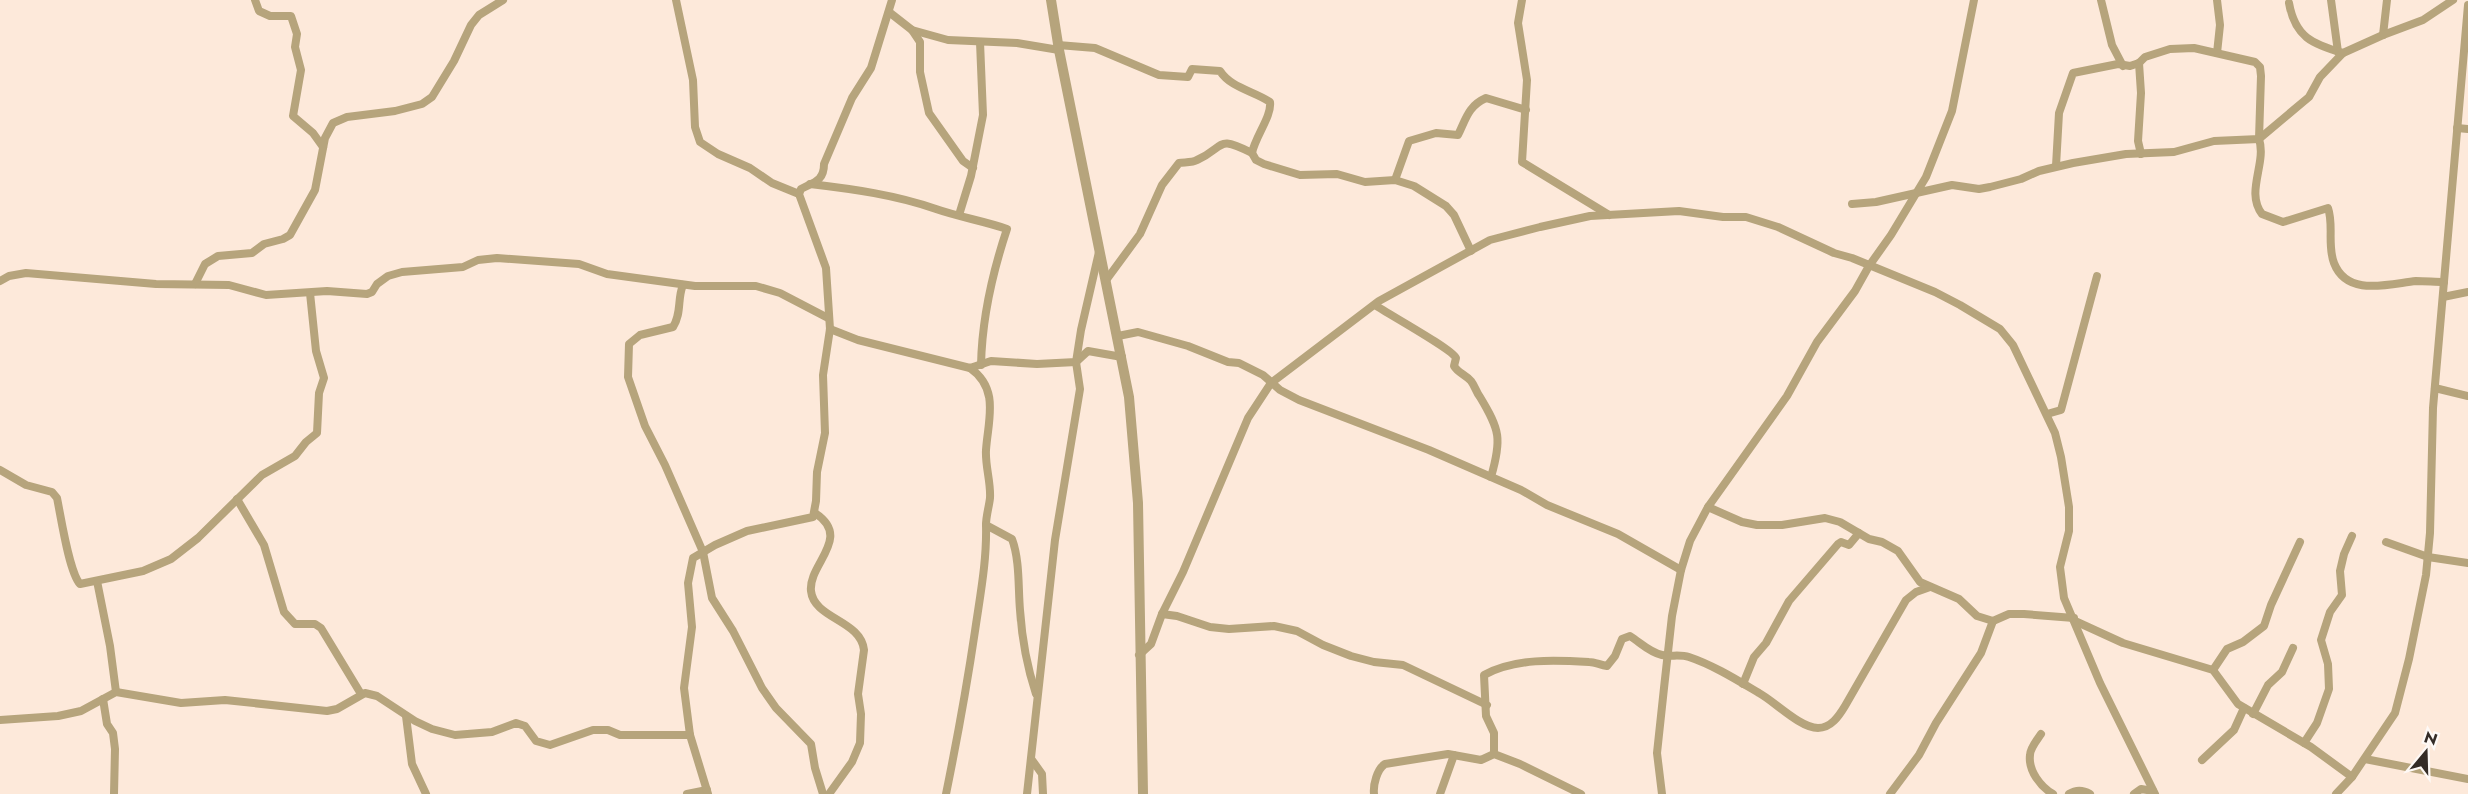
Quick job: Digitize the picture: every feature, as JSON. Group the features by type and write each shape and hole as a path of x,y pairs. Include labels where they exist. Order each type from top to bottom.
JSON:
{"street":[{"path":"255,0 259,11 270,16 291,16 297,34 295,47 301,70 292,116 313,133 323,147"},
{"path":"195,284 206,264 218,256 252,252 264,244 290,235 315,190 325,138 333,123 347,117 395,111 422,104 432,97 454,62 471,25 479,15 503,0"},
{"path":"676,0 693,80 695,127 700,142 718,154 750,168 772,183 799,194"},
{"path":"687,794 707,792 690,735 684,688 692,627 688,583 693,558 747,531 813,517 817,472 825,433 823,375 830,329 826,268 799,194 801,189 820,180 824,172 824,164 852,98 871,68 892,0"},
{"path":"1051,0 1129,397 1136,461 1143,794"},
{"path":"1521,0 1518,23 1524,49 1527,80 1522,162 1609,215"},
{"path":"1662,794 1657,753 1672,616 1681,570 1690,541 1708,507 1787,396 1817,342 1855,291 1916,194 1935,155 1952,111 1974,0"},
{"path":"2101,0 2112,45 2123,66"},
{"path":"2217,0 2220,25 2217,53"},
{"path":"2331,0 2333,29 2340,53"},
{"path":"2383,35 2387,0"},
{"path":"1852,204 1916,194 1952,185 1978,189 1990,188 2056,166 2126,154 2174,152 2214,141 2259,139 2309,97 2320,77 2340,53 2423,20 2453,0"},
{"path":"2289,3 2291,15 2302,35 2318,46 2340,53"},
{"path":"2336,794 2352,777 2395,713 2409,658 2428,557 2435,388 2468,5"},
{"path":"889,12 912,30 920,42 920,72 929,113 963,161 973,168"},
{"path":"912,30 948,40 1017,43 1059,48 1095,48 1159,75 1174,74 1184,78 1188,77 1192,69 1220,71 1223,76 1246,91 1270,102 1271,109 1254,141 1252,153"},
{"path":"959,215 973,168 983,115 980,42"},
{"path":"2056,166 2059,113 2070,76 2073,74 2106,66 2139,63 2145,57 2170,49 2194,48 2255,62 2259,67 2261,147 2255,194 2262,214 2283,222 2328,208 2334,262 2341,275 2350,283 2380,286 2418,281 2444,282"},
{"path":"2139,63 2141,93 2138,141 2141,154"},
{"path":"1395,180 1409,141 1436,133 1458,135 1466,114 1480,101 1486,99 1526,110"},
{"path":"2457,128 2468,129"},
{"path":"1107,279 1140,234 1162,185 1179,163 1196,161 1218,144 1226,143 1252,153 1256,160 1264,164 1300,175 1336,174 1365,182 1395,180 1414,186 1446,206 1454,215 1471,251"},
{"path":"810,184 915,201 1007,229 993,273 982,328 981,364"},
{"path":"1139,655 1151,644 1248,418 1271,383 1375,305 1490,240 1530,230 1590,216 1679,211 1723,217 1746,217 1778,227 1834,253 1935,292 2000,329 2022,360 2055,433 2069,507 2068,531 2060,567 2064,598 2100,683 2154,792"},
{"path":"1027,794 1055,540 1080,388 1076,362 1100,246"},
{"path":"0,281 9,276 26,273 156,284 229,285 266,295 327,291 367,294 388,276 402,272 463,267 478,260 497,258 579,264 607,274 683,285 756,286 780,293 828,318"},
{"path":"2047,414 2061,410 2097,276"},
{"path":"683,285 680,292 678,320 673,327 640,335 629,344 628,377 645,426 665,465 703,552 712,598 734,631 762,687 776,708 811,744 823,794"},
{"path":"2443,297 2468,292"},
{"path":"0,470 26,485 52,492 57,498 77,582 80,584 143,571 171,559 198,538 267,471 295,456 317,433 320,393 324,378 315,345 310,293"},
{"path":"1375,305 1429,340 1453,352 1456,358 1454,366 1476,387 1496,427 1499,446 1491,477"},
{"path":"830,329 858,340 970,368 981,375 988,391 991,410 986,452 990,498 987,507 987,549 961,722 946,794"},
{"path":"1118,336 1138,332 1169,340 1228,362 1239,363 1299,400 1384,432 1521,490 1547,505 1618,534 1681,570"},
{"path":"970,368 992,361 1037,364 1076,362 1088,351 1122,357"},
{"path":"2435,388 2468,396"},
{"path":"237,499 264,545 284,612 295,624 315,624 321,628 362,694"},
{"path":"1708,507 1742,522 1756,525 1782,525 1825,518 1840,522 1898,551 1920,582 1959,599 1977,616 1993,621 2009,614 2074,620 2123,643 2213,670 2238,704 2304,743 2352,777"},
{"path":"814,513 823,518 830,536 828,551 813,578 810,589 814,601 858,634 864,643 858,694 861,714 860,743 852,762 829,794"},
{"path":"986,525 1012,539 1016,551 1024,645 1037,699"},
{"path":"1743,684 1754,657 1766,643 1789,601 1838,544 1841,542 1849,545 1859,533"},
{"path":"2304,743 2317,723 2329,689 2328,664 2321,640 2330,612 2342,595 2340,571 2352,536"},
{"path":"2386,542 2428,557 2468,563"},
{"path":"2213,670 2227,649 2243,642 2264,626 2271,605 2300,543"},
{"path":"97,581 110,646 116,692"},
{"path":"1494,754 1494,733 1486,716 1487,705 1482,679 1484,675 1495,669 1551,660 1588,662 1607,666 1615,656 1622,639 1630,636 1650,650 1664,656 1688,657 1743,684 1768,698 1783,712 1815,729 1826,727 1837,718 1845,706 1906,600 1916,592 1930,587"},
{"path":"1162,614 1177,616 1210,627 1274,626 1297,631 1351,656 1374,662 1403,665 1487,705"},
{"path":"1890,794 1919,755 1936,723 1981,653 1993,621"},
{"path":"2253,714 2268,685 2282,672 2293,648"},
{"path":"0,720 25,716 58,716 81,711 116,692 181,703 225,700 327,711 337,709 365,693 377,696 406,716 432,729 455,735 492,732 516,723 522,724 536,741 550,745 593,730 608,730 620,735 631,736 690,735"},
{"path":"103,699 107,724 113,733 115,749 114,794"},
{"path":"2202,760 2234,730 2244,708"},
{"path":"406,716 412,764 426,794"},
{"path":"2041,734 2030,753 2030,764 2041,791 2053,794"},
{"path":"1374,794 1373,786 1381,766 1385,764 1436,755 1454,755 1481,760 1494,754 1581,794"},
{"path":"1440,794 1454,755"},
{"path":"2365,759 2468,779"},
{"path":"1032,760 1042,774 1043,794"},
{"path":"2134,794 2141,789 2154,792"},
{"path":"2069,794 2084,790 2090,794"}]}
